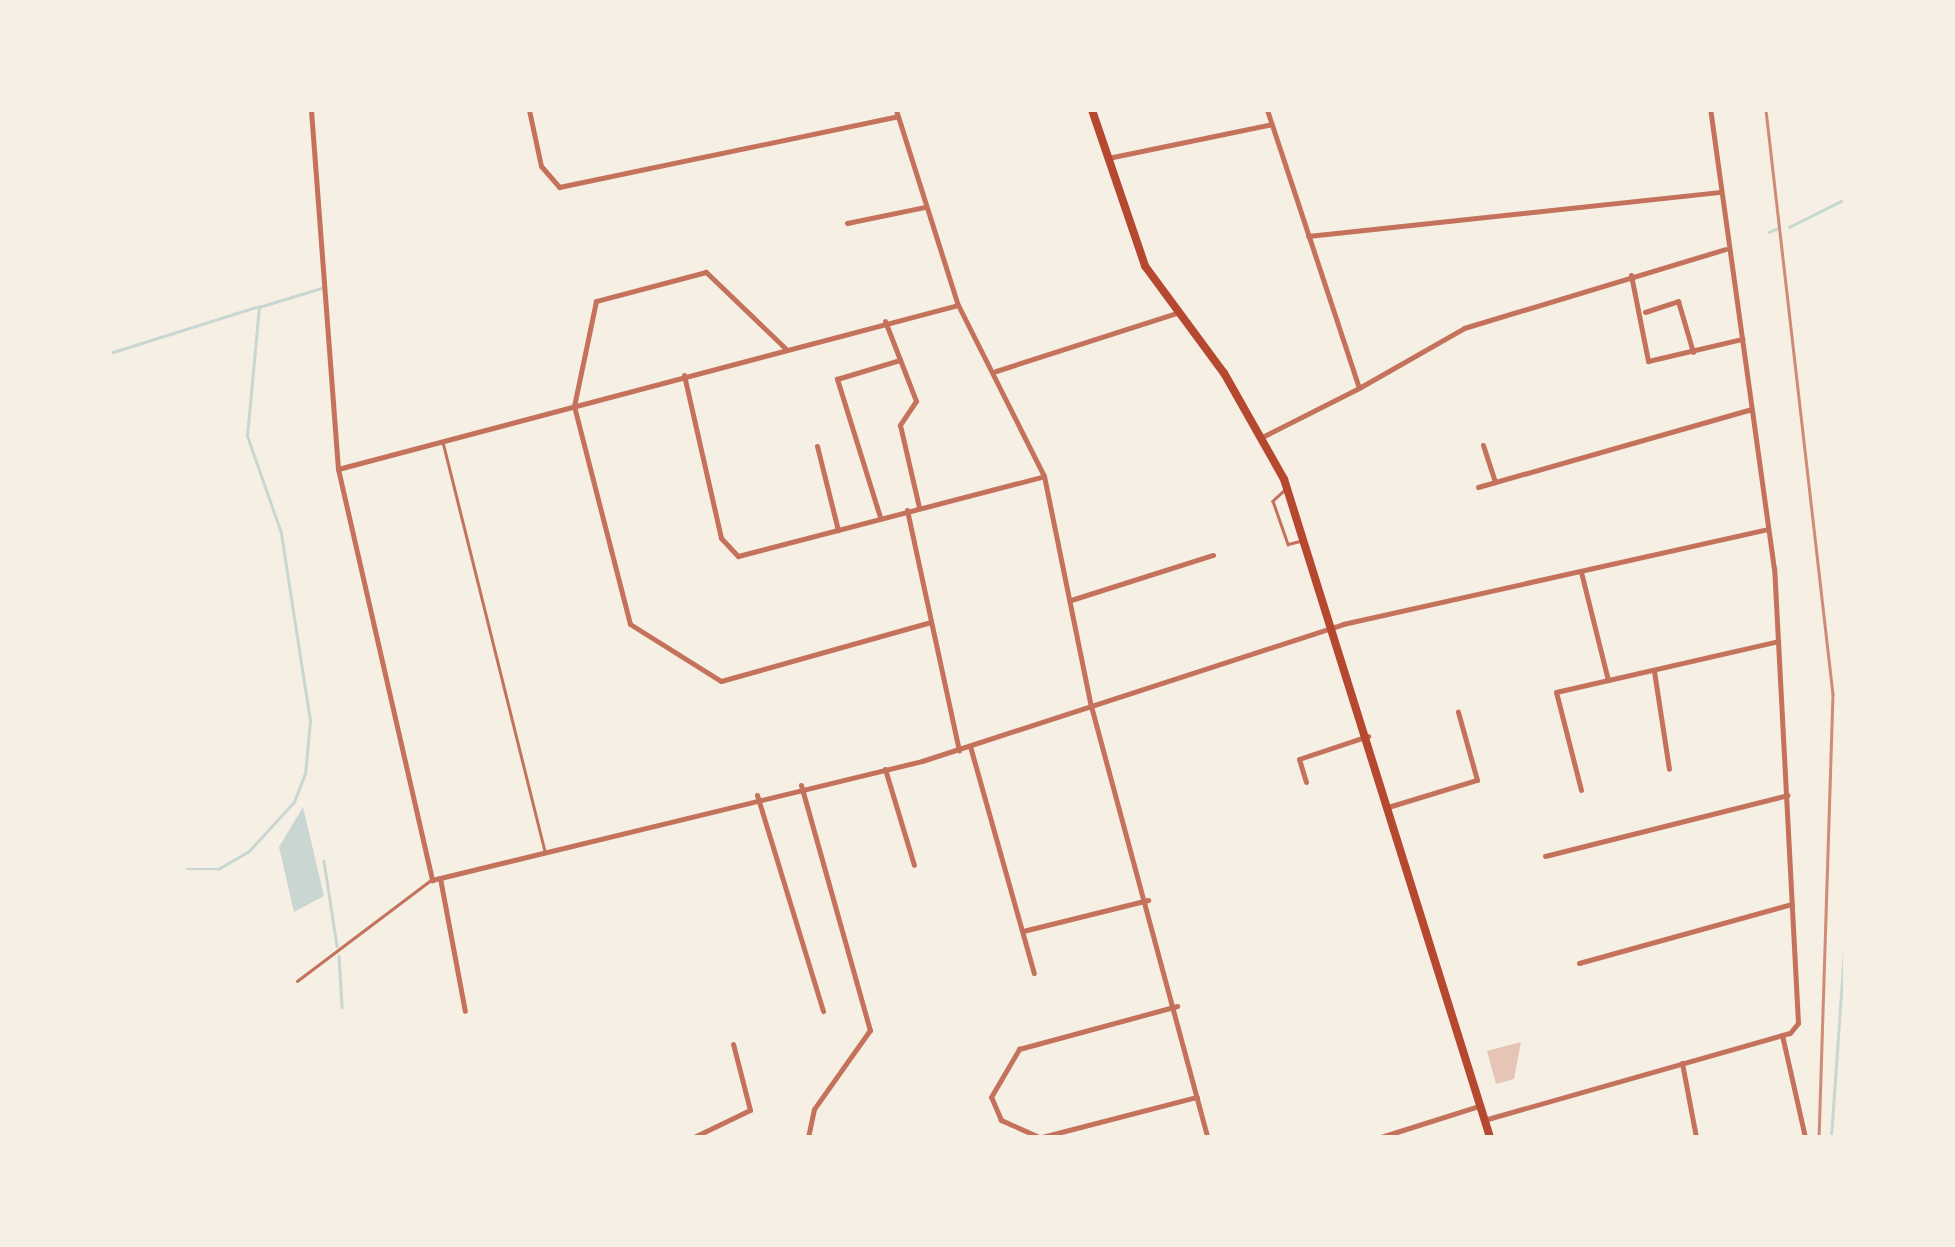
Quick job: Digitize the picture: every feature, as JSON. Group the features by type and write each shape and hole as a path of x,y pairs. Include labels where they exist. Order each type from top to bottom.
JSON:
{"main road":[{"path":"1092,110 1132,239 1177,313 1264,436 1288,489 1337,626 1388,807 1490,1137"}],"street":[{"path":"310,110 338,469 432,880 801,784 959,750 1337,626 1768,529"},
{"path":"529,110 544,174 566,186 897,113 958,305 996,371 1044,476 1091,706 1178,1006 1207,1137"},
{"path":"1267,110 1359,388"},
{"path":"1484,1120 1782,1035 1799,1016 1768,529 1749,410 1743,338 1724,249 1710,110"},
{"path":"1106,159 1272,124"},
{"path":"1308,236 1719,192"},
{"path":"847,223 925,207"},
{"path":"1264,436 1464,328 1631,274 1724,249"},
{"path":"785,348 706,272 596,301 574,406 630,624 721,681 931,622"},
{"path":"1631,274 1644,312"},
{"path":"1692,352 1678,301 1633,316 1648,362 1692,352 1743,338"},
{"path":"338,469 885,321 958,305"},
{"path":"996,371 1177,313"},
{"path":"885,321 916,401 900,425 920,507"},
{"path":"880,518 837,379 900,360"},
{"path":"684,376 728,550 738,556 1044,476"},
{"path":"1478,487 1749,410"},
{"path":"1484,445 1495,482"},
{"path":"817,446 838,530"},
{"path":"907,510 959,750"},
{"path":"1072,600 1214,555"},
{"path":"1581,570 1608,680"},
{"path":"1581,790 1556,692 1778,641"},
{"path":"1654,670 1669,769"},
{"path":"1388,807 1477,780 1458,712"},
{"path":"1306,782 1299,759 1368,736"},
{"path":"970,746 1034,973"},
{"path":"885,768 914,865"},
{"path":"801,784 870,1030 814,1109 808,1137"},
{"path":"757,795 823,1012"},
{"path":"1546,856 1786,795"},
{"path":"440,878 465,1011"},
{"path":"1023,931 1148,900"},
{"path":"1579,963 1792,904"},
{"path":"1178,1006 1019,1049 991,1097 1001,1120 1041,1137 1197,1097"},
{"path":"1782,1035 1805,1137"},
{"path":"694,1137 750,1110 733,1044"},
{"path":"1682,1062 1696,1137"},
{"path":"1381,1137 1479,1106"}],"lane":[{"path":"443,440 546,852"},
{"path":"1288,489 1273,500 1288,544 1306,538"},
{"path":"297,981 432,880"}],"shaded area":[{"path":"303,807 324,896 294,912 279,847"}],"building":[{"path":"1521,1042 1514,1079 1496,1084 1487,1051"}],"waterway":[{"path":"1789,227 1845,199"},
{"path":"1769,232 1776,229"},
{"path":"187,869 218,869 248,852 294,802 305,774 310,721 281,533 247,436 259,307 325,287"},
{"path":"110,353 256,307"},
{"path":"324,861 337,946"},
{"path":"1831,1137 1845,937"},
{"path":"339,956 342,1007"}],"railway":[{"path":"1766,110 1833,694 1819,1137"}]}
